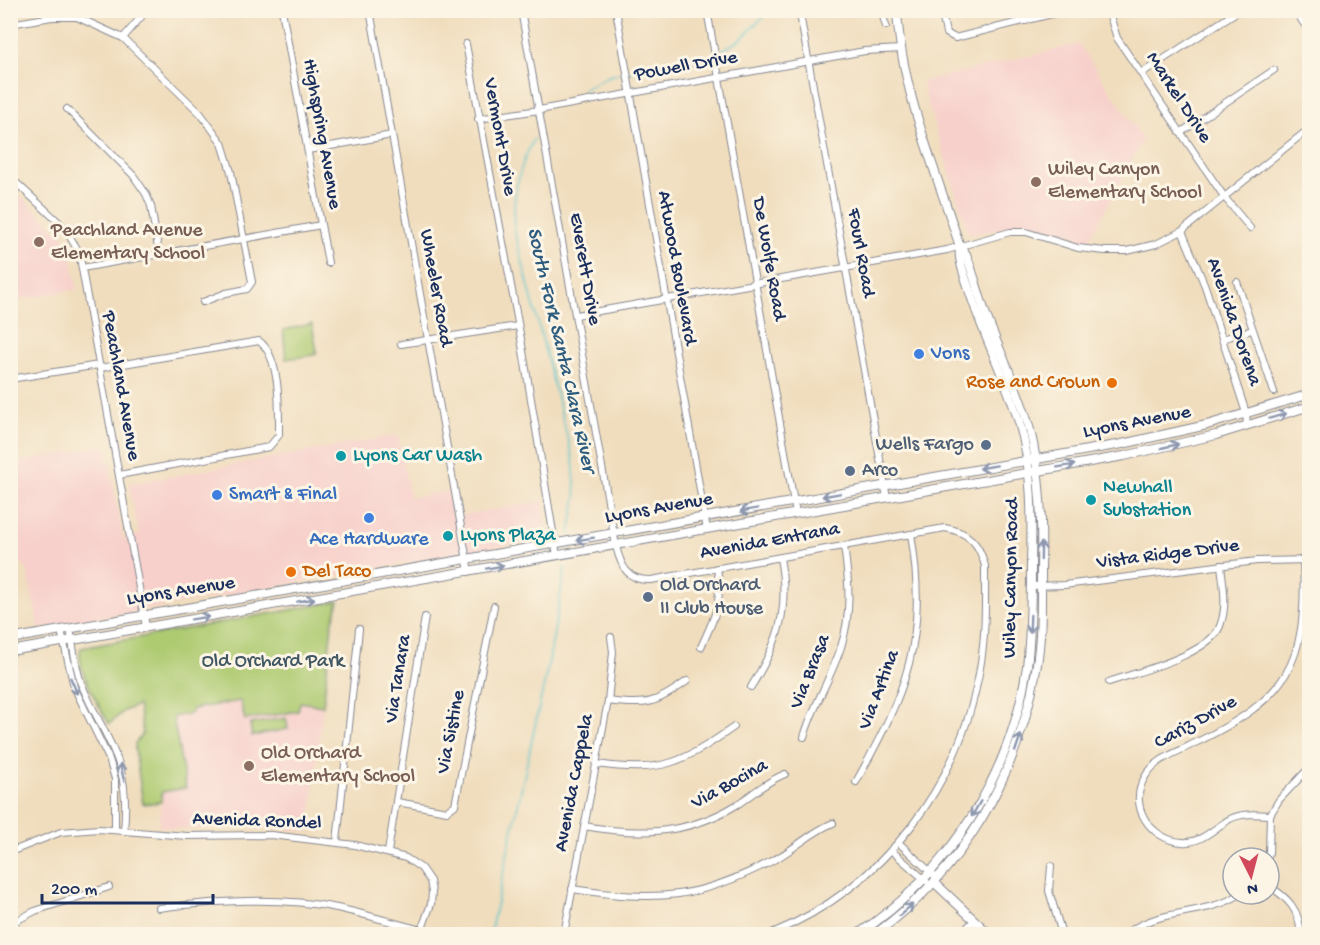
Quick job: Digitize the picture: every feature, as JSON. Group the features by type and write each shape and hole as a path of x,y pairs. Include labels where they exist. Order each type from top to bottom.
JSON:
{"main road":[{"name":"Wiley Canyon Road","path":"875,934 935,883 961,851 988,810 1016,749 1037,668 1041,586 1042,524 1037,470 1031,460 1022,406 988,333 968,272 959,255 960,247 901,49 897,10"},
{"name":"Lyons Avenue","path":"10,639 1151,438 1310,394"},
{"name":"Lyons Avenue","path":"10,651 1136,454 1310,406"},
{"name":"Wiley Canyon Road","path":"858,934 885,915 931,872 948,852 980,804 1010,738 1027,666 1031,586 1031,515 1028,472 1031,460"},
{"path":"901,495 916,487 937,483 942,476"},
{"path":"935,883 989,934"}],"street":[{"path":"123,38 147,10"},
{"name":"Highspring Avenue","path":"282,10 328,262"},
{"name":"Wheeler Road","path":"370,10 469,572"},
{"name":"Everett Drive","path":"521,10 614,534"},
{"name":"Atwood Boulevard","path":"616,10 626,78 707,530"},
{"name":"De Wolfe Road","path":"707,10 796,514"},
{"path":"881,10 886,26"},
{"path":"941,10 945,33 955,38 1068,10"},
{"path":"1023,10 1026,21"},
{"name":"Markel Drive","path":"1108,10 1117,38 1225,198 1250,228"},
{"path":"1295,10 1310,33"},
{"path":"1142,73 1238,11"},
{"name":"Fourl Road","path":"801,14 887,498"},
{"path":"10,24 52,17 77,17 123,38 201,114 222,143 231,172 252,282 247,289 226,293 203,302"},
{"name":"Vermont Drive","path":"466,44 518,326 557,556"},
{"name":"Powell Drive","path":"478,119 865,51 901,49"},
{"path":"1180,133 1274,70"},
{"path":"67,109 133,175 146,194 151,206 159,254"},
{"path":"576,315 960,247 1010,232 1026,232 1078,248 1106,252 1127,251 1156,244 1182,231 1305,132"},
{"path":"308,150 392,135"},
{"name":"Peachland Avenue","path":"10,177 70,234 79,252 146,627"},
{"path":"82,268 321,225"},
{"name":"Avenida Dorena","path":"1182,231 1205,286 1246,412 1247,425"},
{"path":"1237,282 1274,392"},
{"path":"401,344 427,342 518,326"},
{"path":"1222,339 1252,330"},
{"path":"10,379 260,341 271,355 278,395 279,435 269,447 119,475"},
{"name":"Avenida Entrana","path":"614,534 622,566 630,576 639,580 651,580 945,528 961,531 977,545 985,566 983,641 974,700 957,750 936,792 899,843"},
{"name":"Via Artina","path":"856,782 893,710 906,677 914,645 919,592 911,534"},
{"name":"Via Brasa","path":"804,737 841,649 847,622 849,591 844,546"},
{"path":"752,687 775,640 783,616 785,599 780,558"},
{"name":"Vista Ridge Drive","path":"1031,586 1221,565 1306,560"},
{"name":"Cariz Drive","path":"1270,815 1244,814 1230,819 1201,839 1185,843 1169,841 1152,831 1142,814 1138,795 1144,777 1158,761 1236,723 1270,696 1297,657 1305,608 1306,560"},
{"path":"1109,682 1202,646 1220,627 1225,601 1221,565"},
{"path":"701,647 721,598 717,568"},
{"name":"Via Sistine","path":"397,802 447,811 455,805 494,606"},
{"name":"Via Tanara","path":"388,852 424,617"},
{"path":"65,629 74,687 106,753 115,779 115,830"},
{"path":"337,842 359,630"},
{"name":"Avenida Cappela","path":"564,934 608,700 613,652 611,637"},
{"path":"67,641 81,683 122,768 126,799 124,830"},
{"path":"608,700 638,705 651,703 663,699 687,681"},
{"path":"597,764 632,769 672,764 694,755 734,727"},
{"path":"1269,846 1270,815 1279,800 1310,767"},
{"name":"Via Bocina","path":"584,826 624,833 683,828 737,804 770,780 785,774"},
{"path":"572,889 624,897 661,897 699,891 744,876 783,854 818,829 833,823"},
{"name":"Avenida Rondel","path":"10,852 62,832 81,829 124,830 187,836 271,835 337,842 388,852 413,861 426,874 431,898 421,932"},
{"path":"770,934 795,924 835,899 899,843 931,872 935,883"},
{"path":"892,851 924,879 935,883"},
{"path":"1051,866 1049,891 1062,934"},
{"path":"10,924 35,911 109,887"},
{"path":"1281,893 1293,905 1298,918 1300,934"},
{"path":"159,908 202,903 270,902 335,908 421,932"},
{"path":"1126,934 1148,921 1169,914 1221,904"},
{"path":"960,934 975,920"}],"shaded area":[{"name":"Wiley Canyon Elementary School","path":"1079,44 1143,140 1088,242 1022,225 969,235 921,82"},
{"name":"Peachland Avenue Elementary School","path":"11,187 64,238 69,246 77,289 11,301"},
{"path":"398,435 410,498 448,491 453,517 543,501 546,538 39,629 27,569 11,555 11,463 106,446 123,538 139,535 129,484"},
{"name":"Old Orchard Elementary School","path":"241,701 245,720 300,702 323,706 309,831 245,827 184,829 159,827 162,792 186,788 173,717 192,713 192,709"}],"green space":[{"path":"312,324 317,352 314,355 286,359 283,330"},
{"name":"Old Orchard Park","path":"339,601 332,624 323,706 300,702 298,711 245,720 240,701 192,709 192,713 173,717 186,788 162,792 161,802 143,804 135,750 135,744 143,733 138,705 124,711 109,724 84,676 81,666 81,648"},
{"path":"286,718 288,729 252,736 250,724"}],"waterway":[{"name":"South Fork Santa Clara River","path":"718,53 741,39 770,10"},
{"name":"South Fork Santa Clara River","path":"630,72 688,63 713,55"},
{"name":"South Fork Santa Clara River","path":"582,90 609,76 625,72"},
{"name":"South Fork Santa Clara River","path":"534,139 517,183 514,229 573,459 576,497 570,534"},
{"name":"South Fork Santa Clara River","path":"490,934 549,661 565,568"}],"place":[{"name":"Wiley Canyon Elementary School","path":"1036,182"},
{"name":"Peachland Avenue Elementary School","path":"39,242"},
{"name":"Vons","path":"919,354"},
{"name":"Rose and Crown","path":"1112,383"},
{"name":"Wells Fargo","path":"986,445"},
{"name":"Lyons Car Wash","path":"341,456"},
{"name":"Arco","path":"850,471"},
{"name":"Smart & Final","path":"217,495"},
{"name":"Newhall Substation","path":"1091,500"},
{"name":"Ace Hardware","path":"369,518"},
{"name":"Lyons Plaza","path":"448,536"},
{"name":"Del Taco","path":"291,572"},
{"name":"Old Orchard II Club House","path":"648,597"},
{"name":"Old Orchard Elementary School","path":"249,766"}]}
